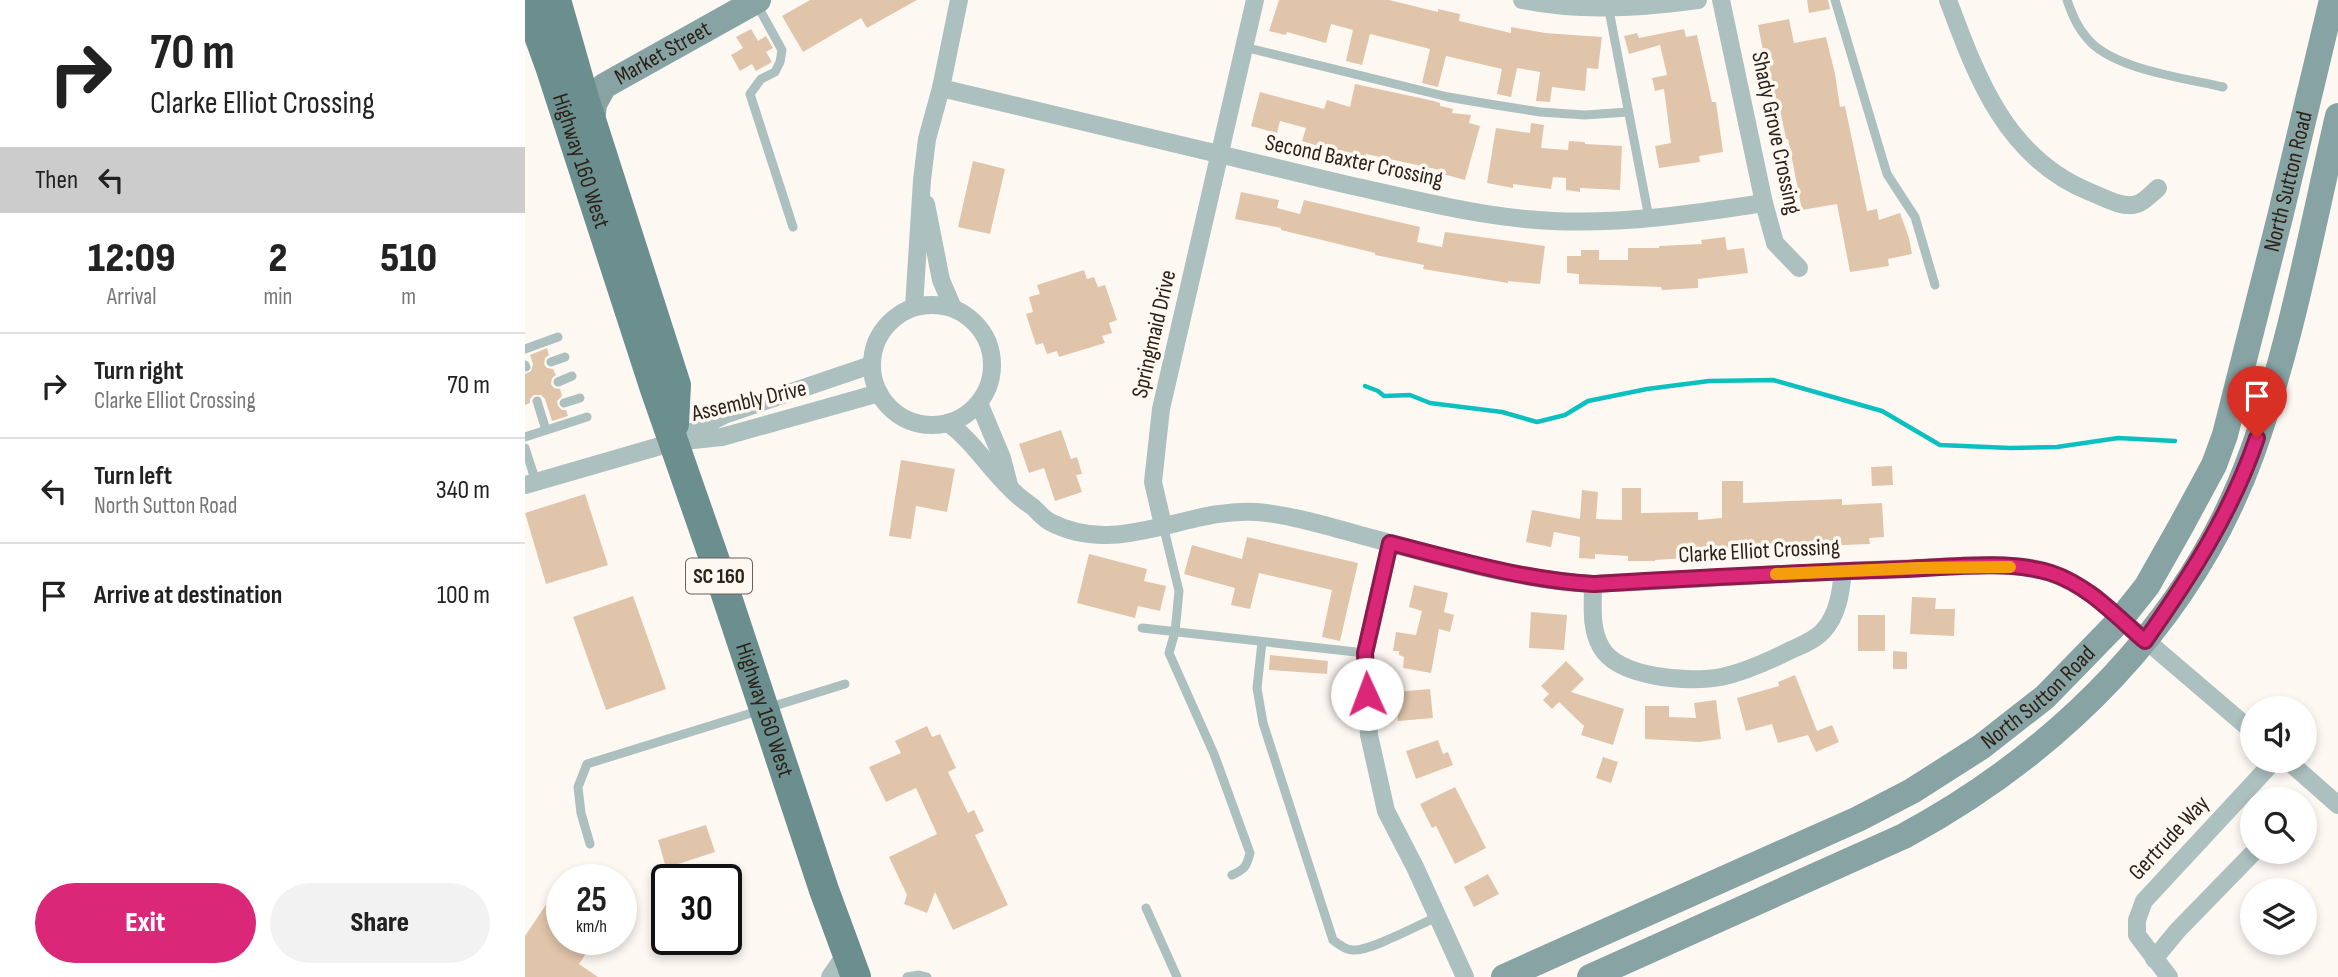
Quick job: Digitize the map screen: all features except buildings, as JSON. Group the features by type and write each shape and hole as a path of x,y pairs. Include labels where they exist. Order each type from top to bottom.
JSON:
{"main road":[{"name":"Highway 160 West","path":"526,0 764,710 844,970"},
{"name":"Highway 160 West","path":"556,0 592,123 676,385 674,442"},
{"name":"North Sutton Road","path":"1590,977 1883,846 1948,812 2014,766 2070,720 2145,641 2194,570 2237,490 2278,375 2325,114 2332,0"},
{"name":"Market Street","path":"592,123 594,104 604,86 756,1"},
{"name":"Market Street","path":"576,69 585,78 604,86"},
{"name":"North Sutton Road","path":"1504,977 1858,820 1912,791 1981,747 2045,697 2120,620 2147,586 2217,455 2325,114"}],"street":[{"path":"914,307 927,139 941,88 959,0"},
{"name":"Springmaid Drive","path":"1163,525 1153,482 1161,409 1255,0"},
{"path":"1522,0 1652,7 1698,0"},
{"name":"Shady Grove Crossing","path":"1721,0 1775,243 1799,268"},
{"path":"1948,0 1980,81 1999,116 2017,140 2032,154 2054,172 2083,189 2126,205 2137,204 2158,188"},
{"name":"Second Baxter Crossing","path":"941,88 1220,156 1465,211 1551,221 1649,220 1764,203"},
{"path":"922,180 941,280 953,308"},
{"path":"933,304 953,308 970,317 982,331 990,349 992,368 989,386 979,402 965,415 948,423 925,424 903,418 891,409 874,382 871,365 873,350 883,329 899,313 933,304"},
{"name":"Assembly Drive","path":"674,442 724,415 871,365"},
{"name":"Assembly Drive","path":"674,442 722,437 879,393"},
{"path":"979,402 1002,458 1010,489"},
{"name":"Clarke Elliot Crossing","path":"948,423 978,451 1010,489 1050,522 1091,536 1126,535 1219,514 1256,512 1301,520 1498,570 1563,582 1593,584 1843,571 1989,566 2029,568 2066,578 2094,596 2240,721"},
{"path":"530,483 674,442"},
{"path":"1390,543 1365,653 1369,735 1386,811 1465,977"},
{"path":"1593,584 1594,625 1601,648 1608,656 1622,666 1640,672 1700,679 1738,673 1818,636 1837,607 1843,571"},
{"name":"Gertrude Way","path":"2169,977 2137,935 2137,920 2144,901 2263,773"},
{"path":"2302,773 2338,805"},
{"path":"2154,959 2241,864"}],"lane":[{"path":"1835,0 1887,174 1915,217 1935,285"},
{"path":"2067,0 2073,19 2088,40 2103,54 2133,65 2223,87"},
{"path":"756,1 782,50 775,72 761,79 750,94 793,227"},
{"path":"1608,4 1649,220"},
{"path":"1244,47 1448,97 1489,104 1539,112 1585,115 1629,112"},
{"path":"525,349 558,337"},
{"path":"551,362 565,357"},
{"path":"558,382 572,376"},
{"path":"564,403 580,398"},
{"path":"542,407 547,430"},
{"path":"525,437 587,417"},
{"path":"525,448 530,483"},
{"path":"1163,525 1179,591 1175,632 1169,648 1171,659 1214,754 1249,853 1247,865 1232,876"},
{"path":"1142,628 1365,653"},
{"path":"1262,642 1257,688 1263,723 1333,940 1354,951 1367,948 1437,916"},
{"path":"590,844 581,813 578,787 587,764 845,684"},
{"path":"1146,908 1177,977"},
{"path":"907,977 927,977"}],"waterway":[{"path":"1365,386 1384,396 1410,395 1430,403 1502,412 1537,422 1565,415 1588,401 1647,389 1709,381 1773,380 1882,411 1940,445 2010,448 2057,447 2118,438 2175,441"}],"slow traffic":[{"path":"1776,574 2010,567"}],"route":[{"path":"1367,694 1365,653 1390,543 1498,570 1563,582 1593,584 1843,571 1989,566 2029,568 2066,578 2094,596 2145,641 2194,570 2218,527 2237,490 2257,438"}]}
